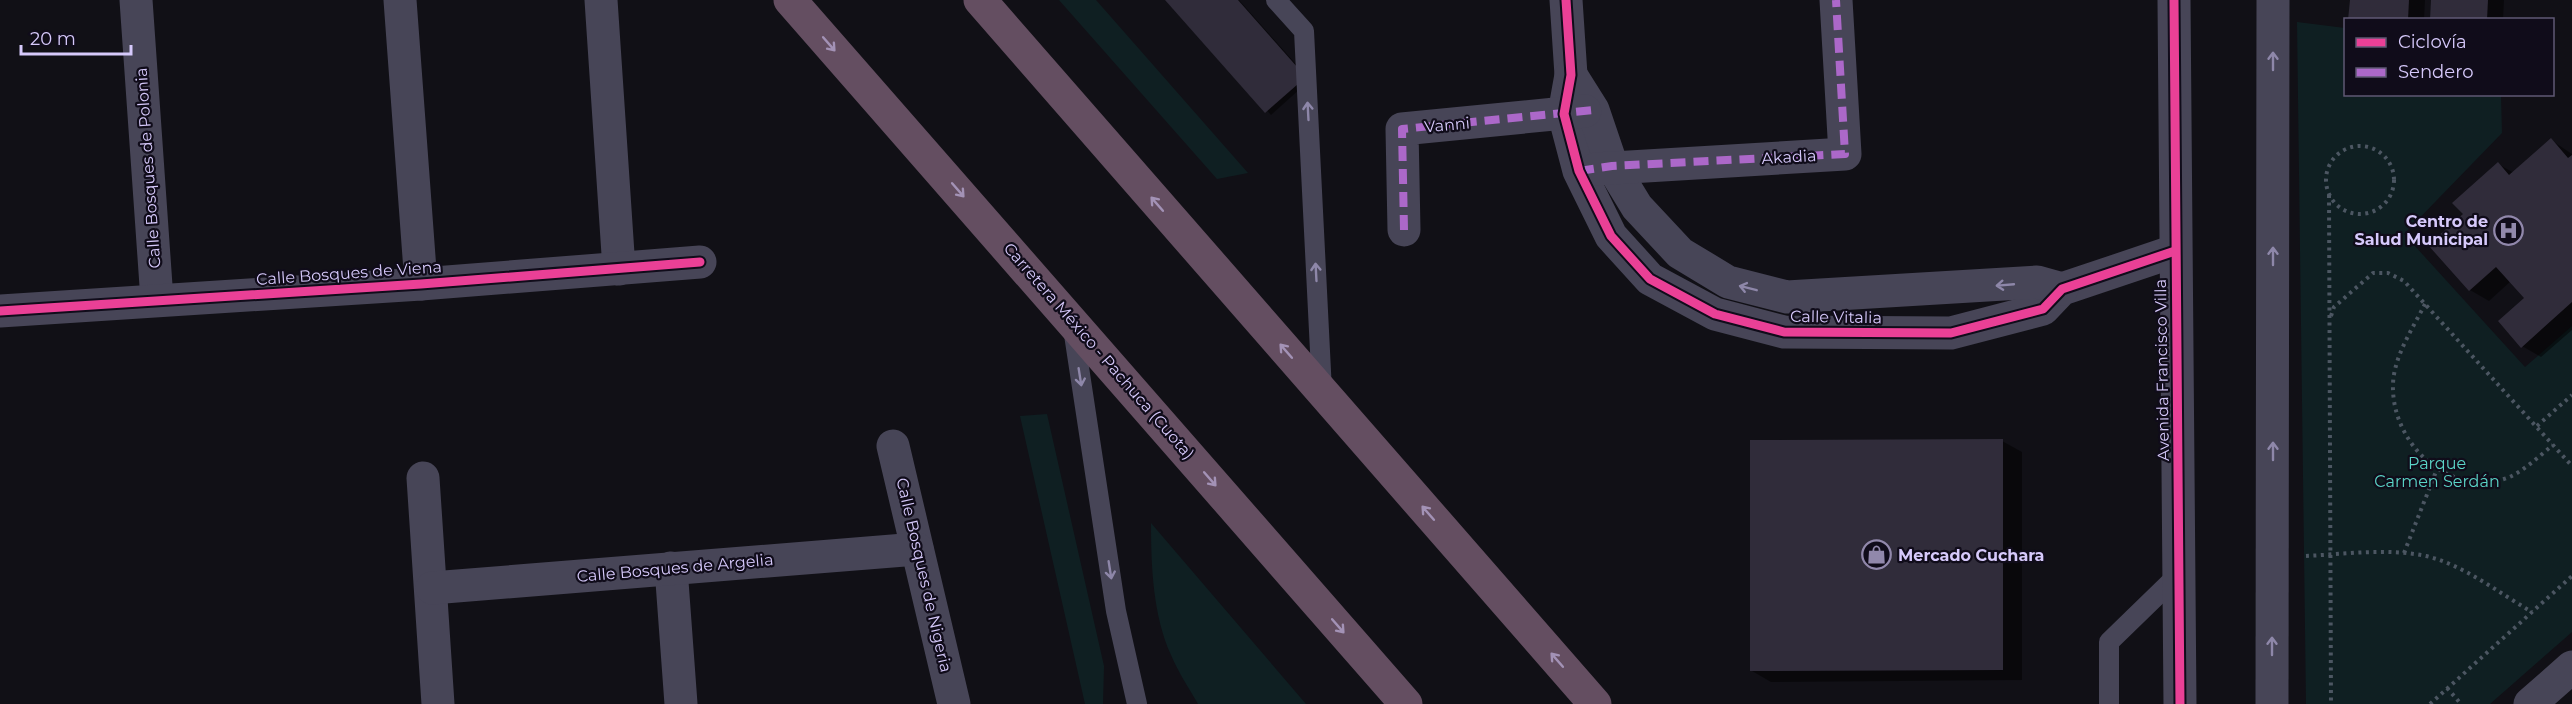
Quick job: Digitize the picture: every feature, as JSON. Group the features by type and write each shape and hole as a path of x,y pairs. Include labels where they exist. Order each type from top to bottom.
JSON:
{"highway":[{"name":"Carretera México - Pachuca (Cuota)","path":"790,0 1406,704"},
{"path":"980,0 1595,704"}],"street":[{"name":"Calle Bosques de Polonia","path":"136,0 157,300"},
{"path":"400,0 421,284"},
{"path":"601,0 619,269"},
{"name":"Calle Vitalia","path":"1566,0 1571,75 1579,112 1579,171 1611,237 1650,279 1715,314 1784,332 1951,333 2043,309 2062,289 2175,251"},
{"name":"Akadia","path":"1579,171 1612,166 1845,154 1836,0"},
{"name":"Avenida Francisco Villa","path":"2174,0 2180,704"},
{"path":"2272,704 2273,0"},
{"name":"Calle Vitalia","path":"1579,112 1637,207 1680,253 1728,282 1787,297 2037,282 2062,289"},
{"name":"Vanni","path":"1404,230 1402,129 1579,112"},
{"name":"Calle Bosques de Viena","path":"0,311 421,284 700,262"},
{"path":"1784,332 1787,297"},
{"name":"Calle Bosques de Nigeria","path":"893,446 954,704"},
{"path":"423,478 438,704"},
{"name":"Calle Bosques de Argelia","path":"432,588 917,549"},
{"path":"671,568 681,704"},
{"path":"2530,704 2572,667"}],"lane":[{"path":"1276,0 1304,31 1322,393"},
{"path":"1071,320 1116,611 1138,699"},
{"path":"2109,704 2109,642 2180,573"}],"path":[{"path":"2329,195 2343,209 2352,213 2372,211 2390,195 2392,172 2388,162 2370,147 2347,148 2330,164 2326,174 2329,195 2331,704"},
{"path":"2329,319 2334,306 2373,273 2388,273 2404,281 2572,466"},
{"path":"2425,304 2397,362 2393,384 2396,412 2408,440 2425,461 2444,474 2466,480 2490,482 2507,478 2553,445"},
{"path":"2536,426 2572,395"},
{"path":"2404,553 2437,469"},
{"path":"2272,557 2404,553 2428,557 2461,570 2532,612"},
{"path":"2430,704 2572,576"},
{"path":"2447,688 2461,704"}],"green space":[{"path":"1059,0 1096,0 1248,173 1217,179"},
{"name":"Parque Carmen Serdán","path":"2297,22 2344,28 2344,96 2501,96 2502,133 2404,234 2525,367 2572,326 2572,632 2490,704 2306,704"},
{"path":"1047,414 1104,666 1103,704 1085,704 1020,416"},
{"path":"1151,523 1306,704 1198,704 1180,674 1160,624 1153,574"}],"building":[{"path":"1165,0 1238,0 1306,77 1265,113"},
{"path":"2350,0 2409,0 2408,18 2348,18"},
{"path":"2431,0 2488,0 2487,18 2430,18"},
{"name":"Centro de Salud Municipal","path":"2551,138 2568,158 2572,155 2572,302 2521,348 2498,321 2524,298 2496,267 2469,291 2428,245 2463,214 2452,203 2498,162 2509,175"},
{"name":"Mercado Cuchara","path":"2003,439 2003,670 1750,671 1750,440"}],"marked path":[{"path":"1579,171 1612,166 1845,154 1836,0"},
{"path":"1404,230 1402,129 1593,110"}],"cycle path":[{"path":"1566,0 1571,75 1564,114 1579,171 1611,236 1650,279 1715,314 1784,332 1951,333 2043,309 2062,289 2175,251"},
{"path":"2174,0 2180,704"},
{"path":"0,311 421,284 700,262"}],"place":[{"name":"Centro de Salud Municipal","path":"2509,230"},
{"name":"Mercado Cuchara","path":"1877,555"}]}
